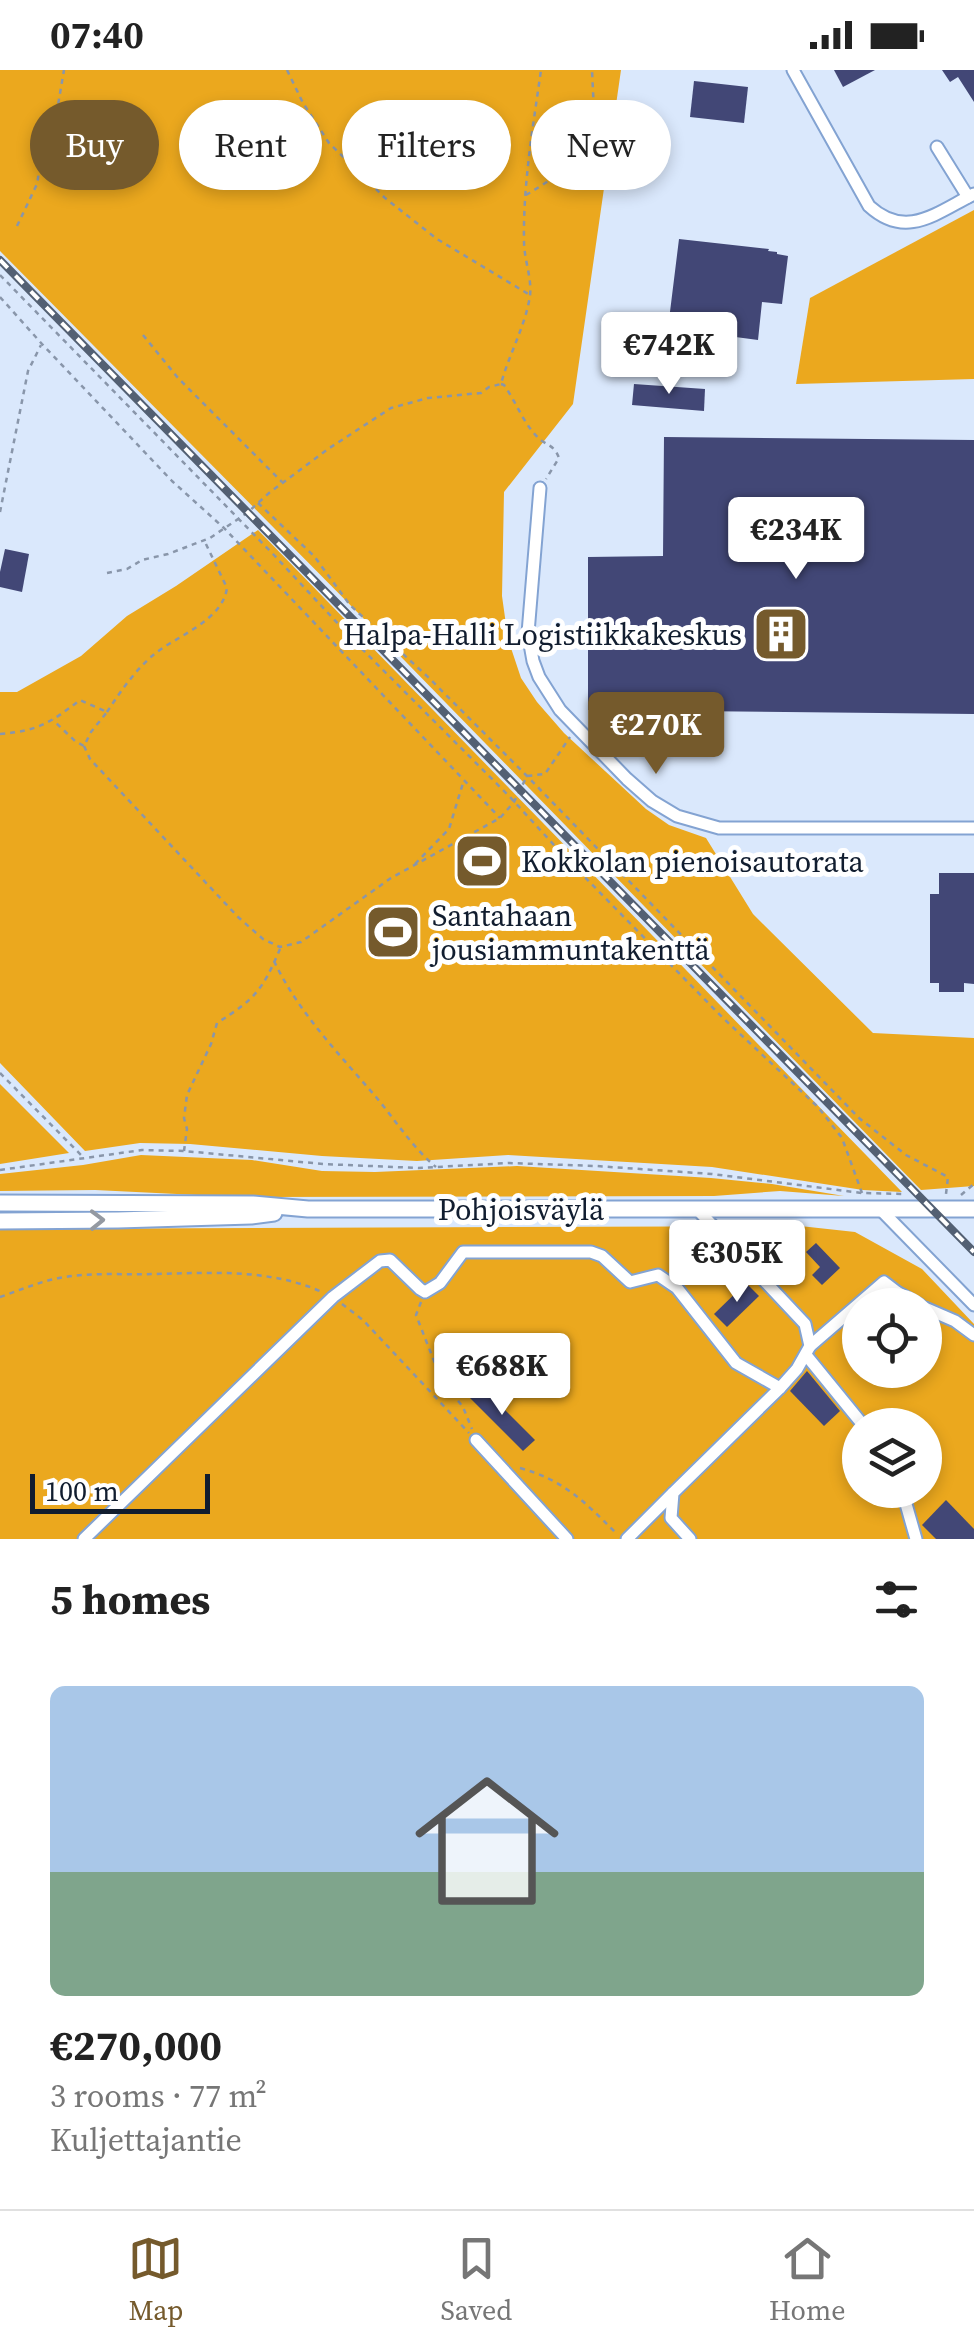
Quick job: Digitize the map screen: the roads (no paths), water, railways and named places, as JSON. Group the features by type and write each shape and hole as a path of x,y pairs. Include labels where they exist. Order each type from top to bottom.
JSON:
{"main road":[{"name":"Pohjoisväylä","path":"0,1203 253,1204 308,1208 974,1209"},
{"name":"Pohjoisväylä","path":"0,1221 251,1216 308,1208"}],"street":[{"path":"792,70 869,206 884,219 902,224 920,221 971,195 937,147"},
{"path":"540,488 528,633 533,660 548,693 578,730 652,801 677,816 719,828 974,828"},
{"path":"697,1208 805,1324 808,1351 850,1408"},
{"path":"880,1210 974,1306"},
{"path":"84,1539 334,1297 380,1261 390,1260 425,1292 440,1283 462,1252 591,1252 602,1256 630,1282 658,1275 677,1288 736,1362 780,1388"},
{"path":"942,1315 974,1334"},
{"path":"630,1537 780,1388 808,1351 842,1320"},
{"path":"476,1440 567,1539"},
{"path":"673,1493 671,1518 690,1539"},
{"path":"907,1508 916,1539"}],"railway":[{"path":"0,260 974,1252"}],"place":[{"name":"Halpa-Halli Logistiikkakeskus","path":"781,634"},
{"name":"Kokkolan pienoisautorata","path":"482,861"},
{"name":"Santahaan jousiammuntakenttä","path":"393,932"}]}
